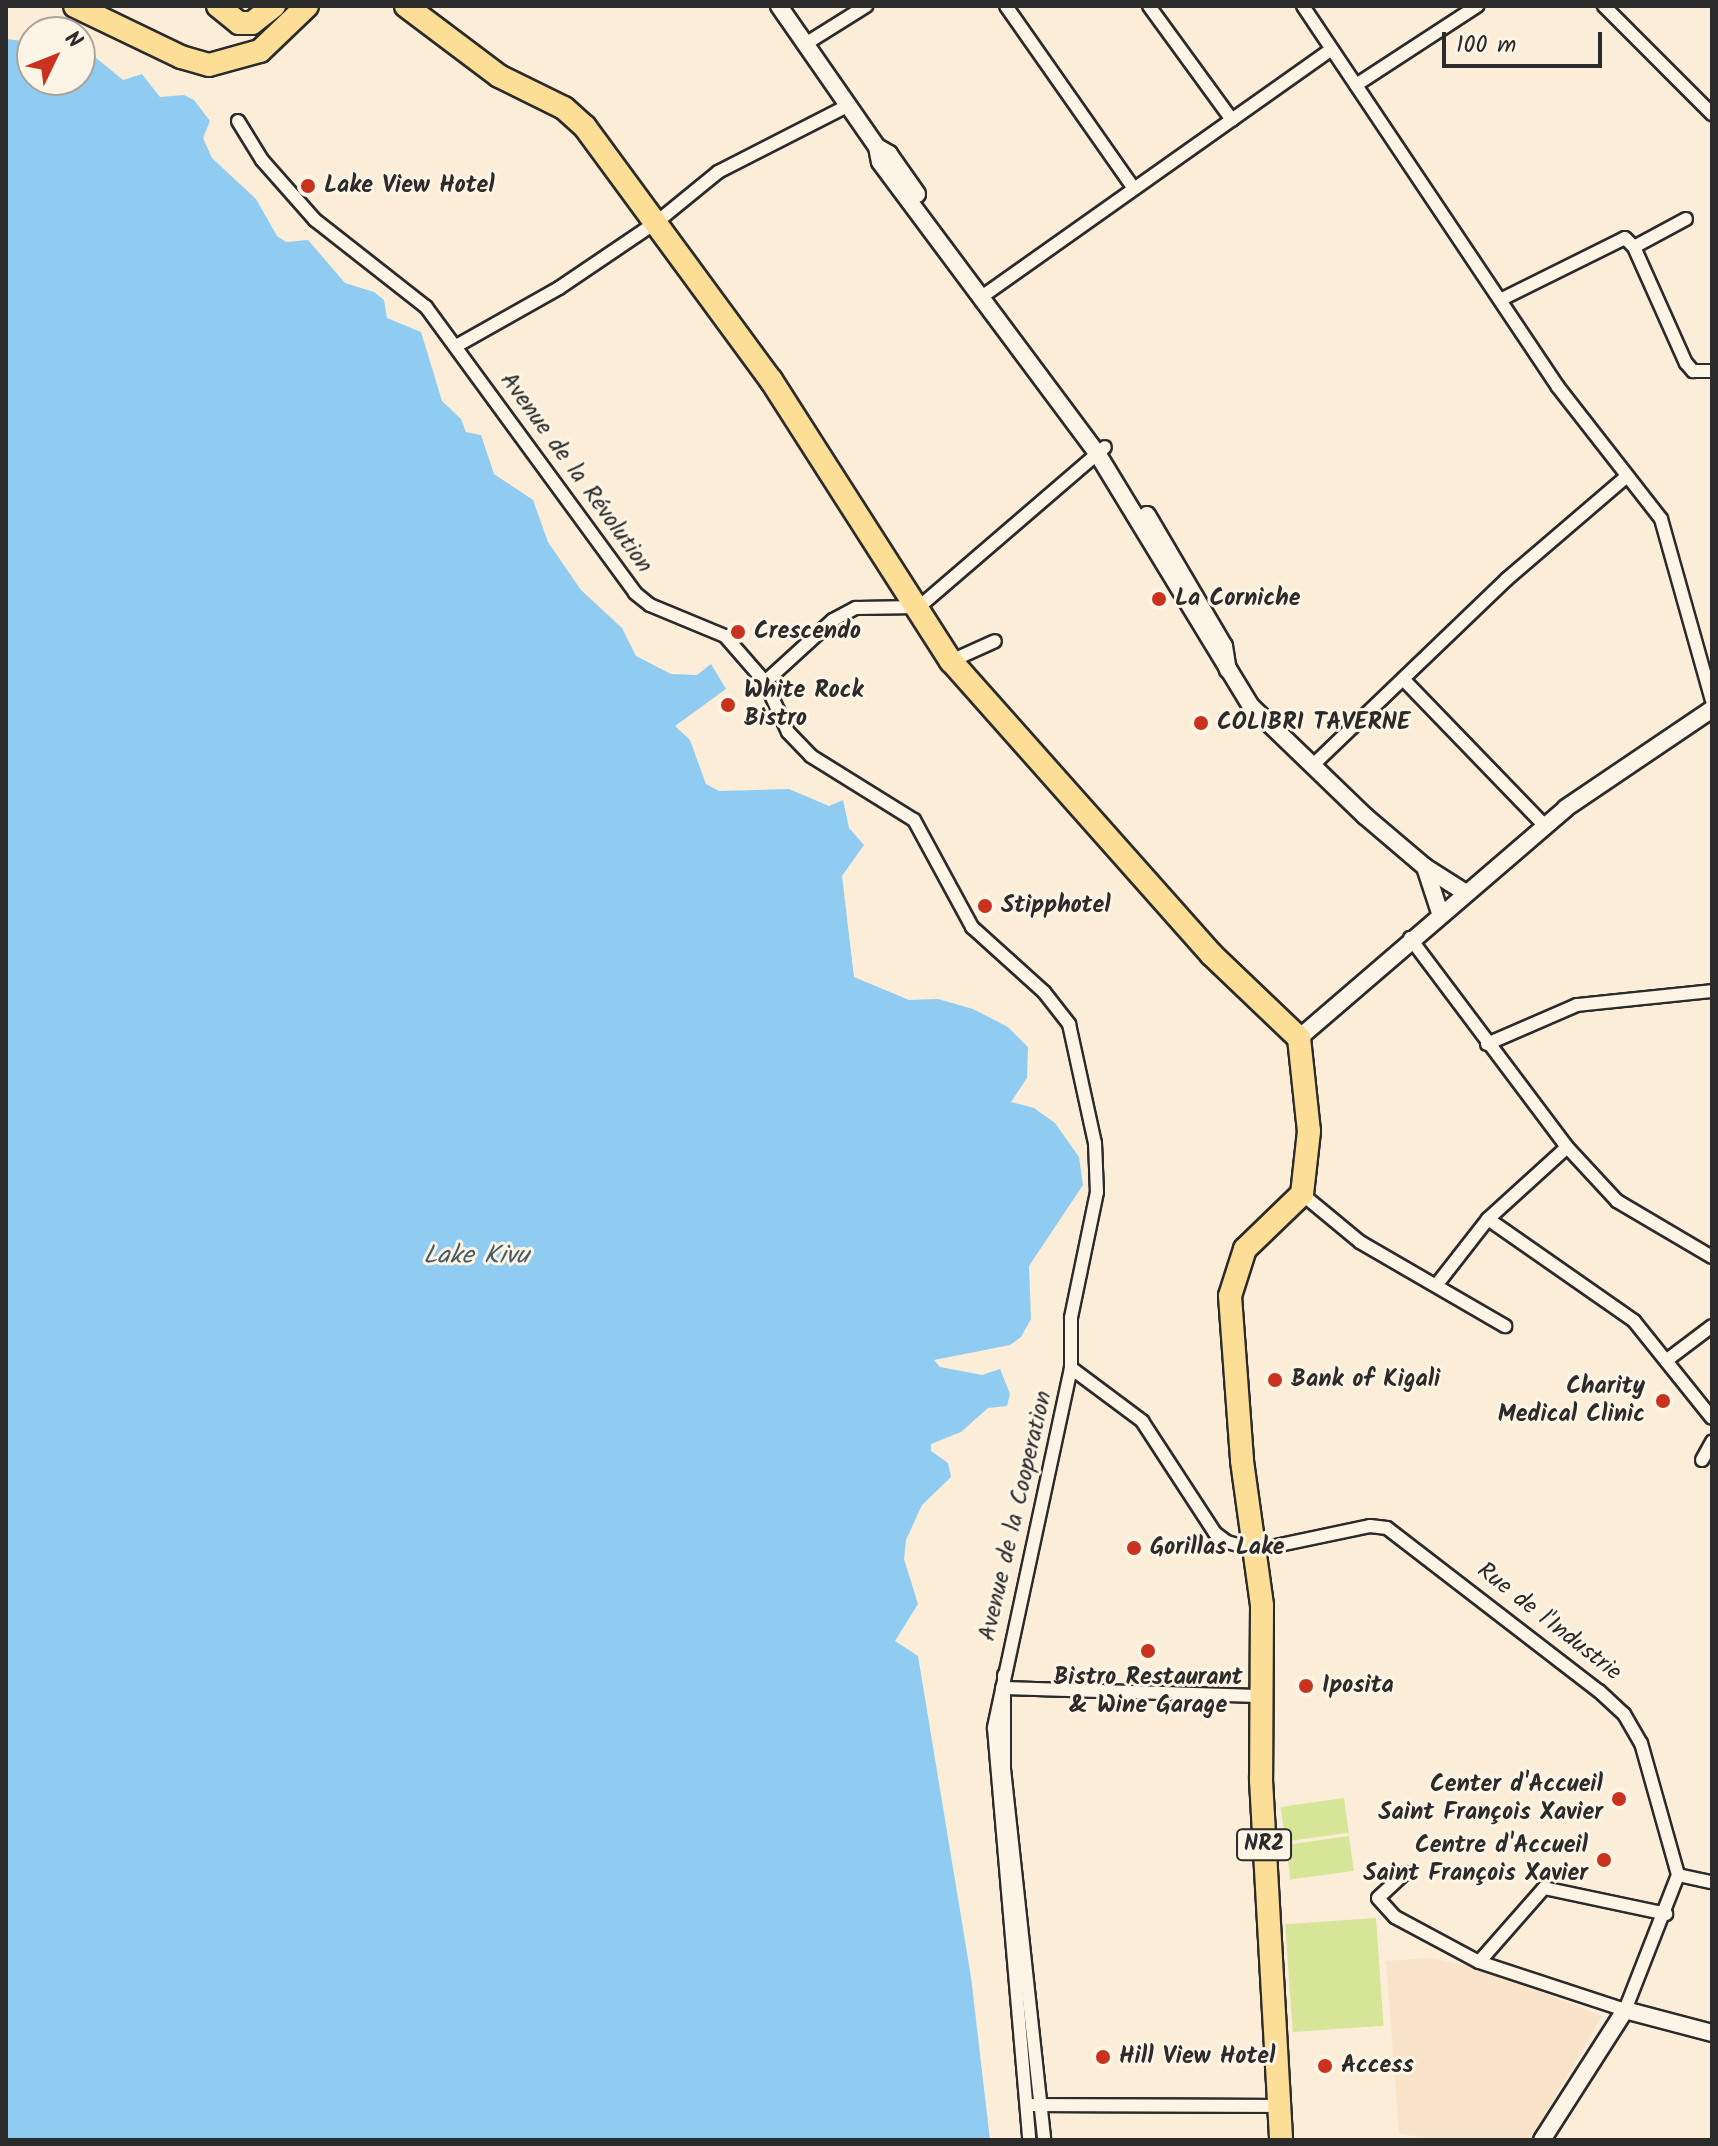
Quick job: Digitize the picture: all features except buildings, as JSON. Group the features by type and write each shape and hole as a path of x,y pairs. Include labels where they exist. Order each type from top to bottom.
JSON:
{"highway":[{"path":"75,6 181,57 209,65 260,51 307,6"},
{"path":"218,6 239,23 252,23 274,6"},
{"path":"406,6 499,76 564,108 658,221 839,480 951,661 1211,954 1299,1038 1309,1131 1302,1194 1245,1249 1230,1296 1242,1461 1256,1550"},
{"name":"NR2","path":"1256,1550 1265,1884 1281,2140"}],"street":[{"path":"779,6 877,147 880,162 917,202 987,293 1101,450 1183,584 1228,670 1265,723 1425,867 1466,893"},
{"path":"807,43 866,6"},
{"path":"1006,6 1134,189"},
{"path":"1149,6 1232,120"},
{"path":"1303,6 1502,299 1558,387 1661,519 1712,700"},
{"path":"1356,85 1477,6"},
{"path":"1604,6 1712,114"},
{"path":"987,293 1331,50"},
{"path":"458,345 559,288 658,221 718,172 849,105"},
{"name":"Avenue de la Révolution","path":"238,121 262,160 315,220 426,307 458,345 635,593 650,605 711,626 765,682 788,732 811,756 883,797 922,829 949,892 972,927 1044,992 1069,1024 1098,1168 1071,1318 1071,1368"},
{"path":"1634,247 1686,219"},
{"path":"1502,299 1619,239 1634,247 1686,363 1693,371 1712,371"},
{"path":"765,682 833,620 856,608 919,607 1101,450"},
{"path":"1312,766 1507,579 1627,476"},
{"path":"951,661 995,641"},
{"path":"1403,679 1544,825"},
{"path":"1299,1038 1349,1000 1410,938 1544,825 1606,776 1712,709"},
{"path":"1425,867 1440,913"},
{"path":"1410,938 1567,1147 1617,1201 1712,1257"},
{"path":"1487,1044 1577,1005 1712,991"},
{"path":"1302,1194 1360,1242 1432,1287 1488,1219 1567,1147"},
{"path":"1488,1219 1634,1321 1712,1418"},
{"path":"1438,1283 1505,1326"},
{"path":"1667,1360 1712,1326"},
{"path":"1071,1368 1142,1421 1215,1533 1256,1550"},
{"name":"Avenue de la Cooperation","path":"1033,2105 999,1769 1000,1728 1004,1675 1071,1368"},
{"path":"1702,1460 1712,1442"},
{"name":"Rue de l'Industrie","path":"1256,1550 1370,1526 1387,1528 1408,1540 1624,1714 1641,1743 1678,1875"},
{"path":"1004,1688 1260,1696"},
{"path":"1405,1873 1383,1890 1378,1898 1384,1906 1395,1917 1479,1962 1625,2010 1712,2033"},
{"path":"1542,2140 1625,2010 1666,1914 1678,1875 1712,1882"},
{"path":"1479,1962 1544,1888 1666,1914"},
{"path":"1033,2105 1281,2106"},
{"path":"1029,2140 1033,2105"},
{"path":"1033,2105 1044,2140"}],"shaded area":[{"path":"1429,1958 1479,1968 1602,2016 1530,2140 1433,2140 1399,2133 1386,1961"}],"green space":[{"path":"1344,1798 1349,1833 1285,1842 1281,1807"},
{"path":"1349,1836 1354,1871 1290,1880 1286,1845"},
{"path":"1376,1918 1384,2026 1293,2032 1285,1924"}],"water":[{"name":"Lake Kivu","path":"6,39 16,40 16,96 96,96 96,58 123,80 142,74 160,97 184,95 194,100 210,121 203,138 212,158 256,199 277,236 286,242 308,240 345,283 374,292 384,300 387,318 421,332 442,401 461,419 466,432 481,435 494,474 533,500 548,542 581,590 622,628 636,656 671,674 697,675 711,664 726,689 675,726 690,740 706,784 719,791 789,789 829,806 843,800 849,828 864,845 842,876 854,977 909,1000 938,999 973,1009 1008,1027 1028,1047 1027,1078 1011,1102 1034,1108 1055,1123 1079,1157 1083,1185 1029,1266 1031,1319 1021,1337 1010,1345 934,1360 940,1367 982,1375 1000,1369 1010,1394 1007,1406 988,1408 961,1432 931,1444 931,1451 948,1463 951,1477 922,1505 906,1540 904,1559 918,1604 895,1641 918,1656 971,1977 990,2140 6,2140"}],"place":[{"name":"Lake View Hotel","path":"308,186"},
{"name":"La Corniche","path":"1159,599"},
{"name":"Crescendo","path":"738,632"},
{"name":"White Rock Bistro","path":"728,705"},
{"name":"COLIBRI TAVERNE","path":"1201,723"},
{"name":"Stipphotel","path":"985,906"},
{"name":"Bank of Kigali","path":"1275,1380"},
{"name":"Charity Medical Clinic","path":"1663,1401"},
{"name":"Gorillas Lake","path":"1134,1548"},
{"name":"Bistro Restaurant & Wine Garage","path":"1148,1651"},
{"name":"Iposita","path":"1306,1686"},
{"name":"Center d'Accueil Saint François Xavier","path":"1619,1799"},
{"name":"Centre d'Accueil Saint François Xavier","path":"1604,1860"},
{"name":"Hill View Hotel","path":"1103,2057"},
{"name":"Access","path":"1325,2066"}]}
